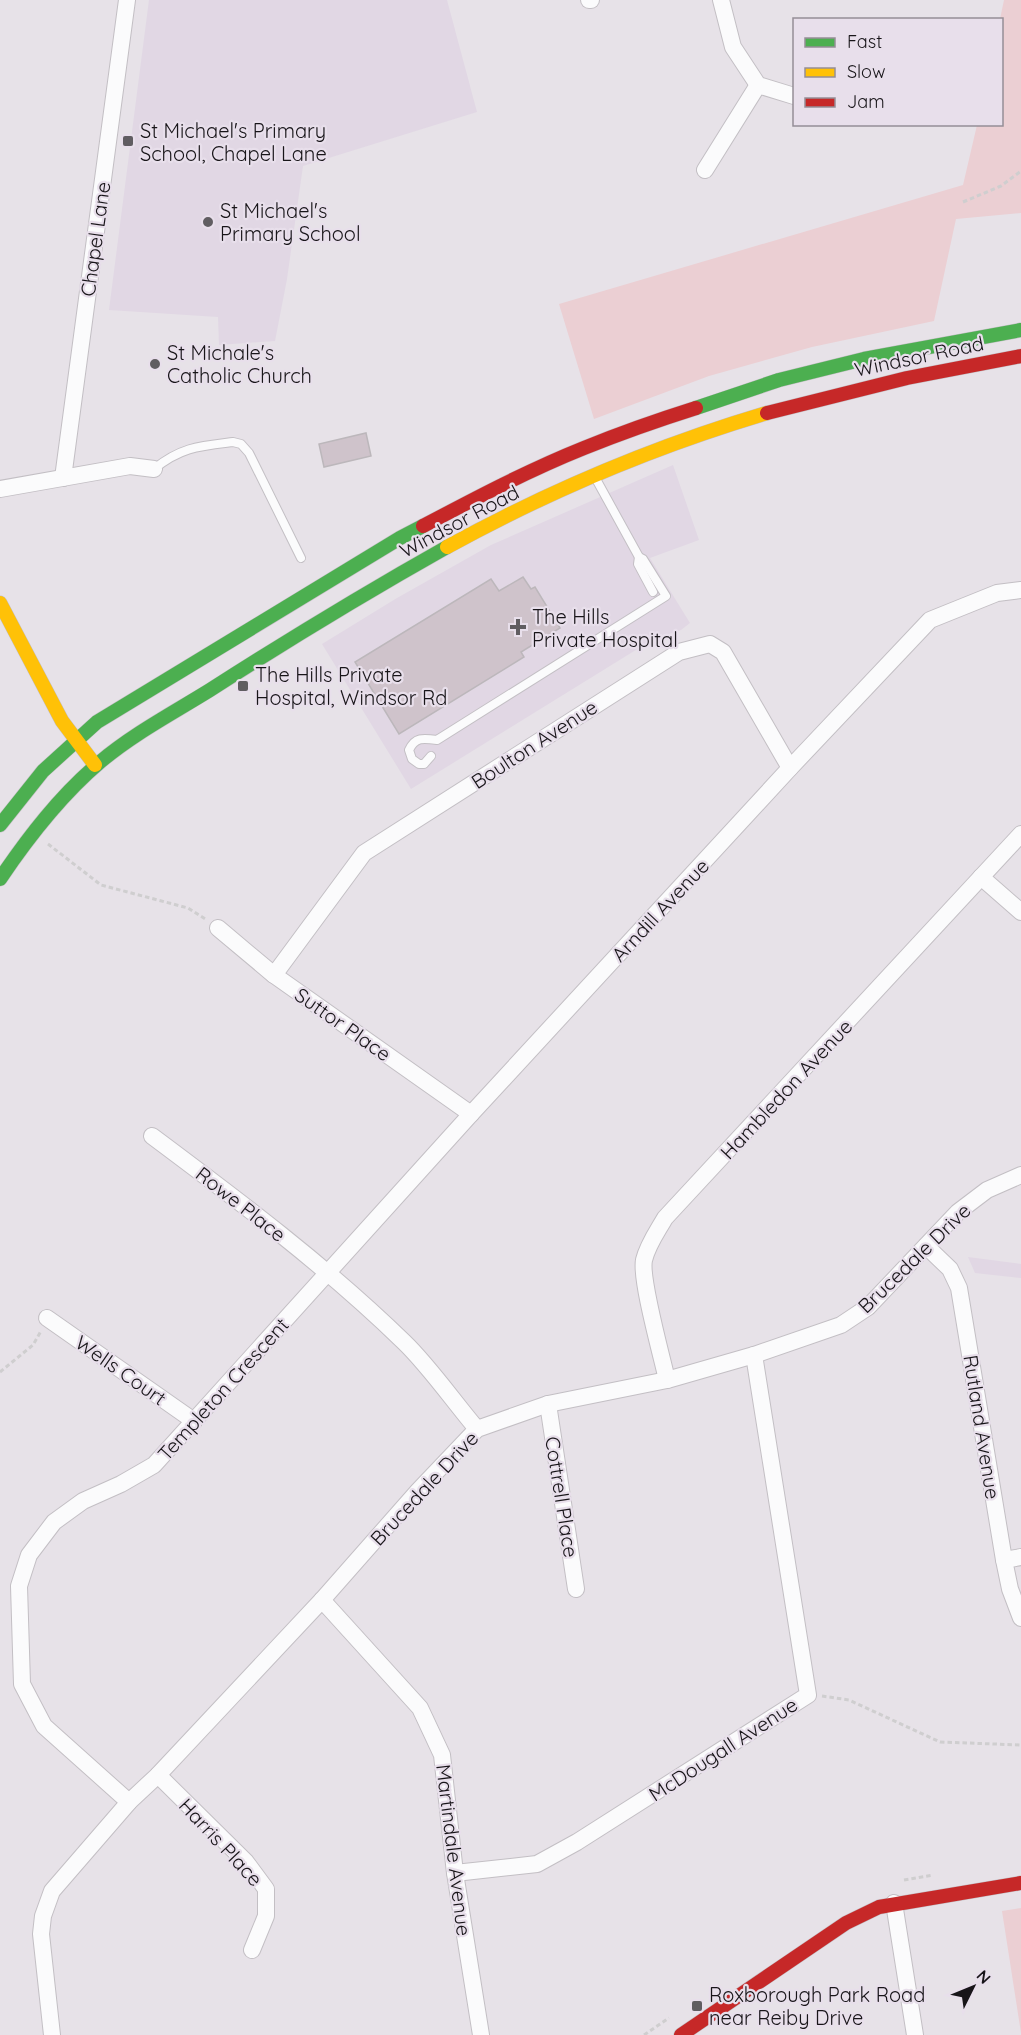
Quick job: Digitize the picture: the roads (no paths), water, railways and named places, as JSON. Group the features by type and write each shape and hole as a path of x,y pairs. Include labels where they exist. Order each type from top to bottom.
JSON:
{"main road":[{"name":"Windsor Road","path":"0,825 43,771 97,722 390,544 466,503 626,431 778,380 844,364 1021,330"},
{"name":"Windsor Road","path":"0,879 33,832 62,797 95,765 117,748 180,707 418,563 504,517 594,475 695,437 792,406 892,381 1021,356"},
{"path":"516,479 579,471 594,475 619,452 642,439 692,418 705,403"},
{"path":"0,603 62,721 95,765"},
{"path":"681,2035 846,1923 879,1907 1021,1883"}],"street":[{"name":"Chapel Lane","path":"63,478 127,0"},
{"path":"721,0 733,47 758,85 793,95"},
{"path":"705,170 758,85"},
{"path":"0,489 130,465 154,468"},
{"name":"Arndill Avenue","path":"327,1273 790,768 930,620 997,593 1021,590"},
{"name":"Boulton Avenue","path":"274,975 364,853 679,652 710,644 723,652 790,768"},
{"name":"Hambledon Avenue","path":"667,1380 643,1263 649,1244 665,1218 1021,834"},
{"path":"981,877 1021,912"},
{"name":"Suttor Place","path":"218,928 274,975 471,1114"},
{"name":"Rowe Place","path":"152,1136 255,1214 327,1273 405,1343 477,1429"},
{"name":"Brucedale Drive","path":"52,2035 41,1934 43,1916 52,1891 129,1802 158,1775 322,1600 418,1491 477,1429 548,1404 667,1380 754,1355 841,1325 868,1307 958,1212 987,1190 1021,1175"},
{"name":"Rutland Avenue","path":"926,1246 950,1269 959,1288 1004,1560 1010,1589 1021,1618"},
{"name":"Templeton Crescent","path":"129,1802 44,1726 22,1684 19,1586 29,1555 54,1522 83,1501 121,1484 154,1465 327,1273"},
{"name":"Wells Court","path":"47,1318 194,1421"},
{"name":"McDougall Avenue","path":"455,1873 537,1864 577,1842 808,1695 754,1355"},
{"name":"Cottrell Place","path":"548,1404 576,1589"},
{"path":"1004,1560 1021,1557"},
{"name":"Martindale Avenue","path":"322,1600 420,1708 442,1755 455,1873 481,2035"},
{"name":"Harris Place","path":"158,1775 246,1862 266,1889 266,1916 252,1950"},
{"path":"894,1903 915,2035"}],"lane":[{"path":"154,468 183,450 233,442 241,444 249,453 301,558"},
{"path":"431,756 424,764 418,764 412,759 409,750 412,743 424,738 436,740 666,596 643,559 639,557 594,475"},
{"path":"639,557 638,564 653,592"}],"place":[{"name":"St Michael's Primary School, Chapel Lane","path":"128,141"},
{"name":"St Michael's Primary School","path":"208,222"},
{"name":"St Michale's Catholic Church","path":"155,364"},
{"name":"The Hills Private Hospital","path":"518,627"},
{"name":"The Hills Private Hospital, Windsor Rd","path":"243,686"},
{"name":"Roxborough Park Road near Reiby Drive","path":"697,2006"}]}
